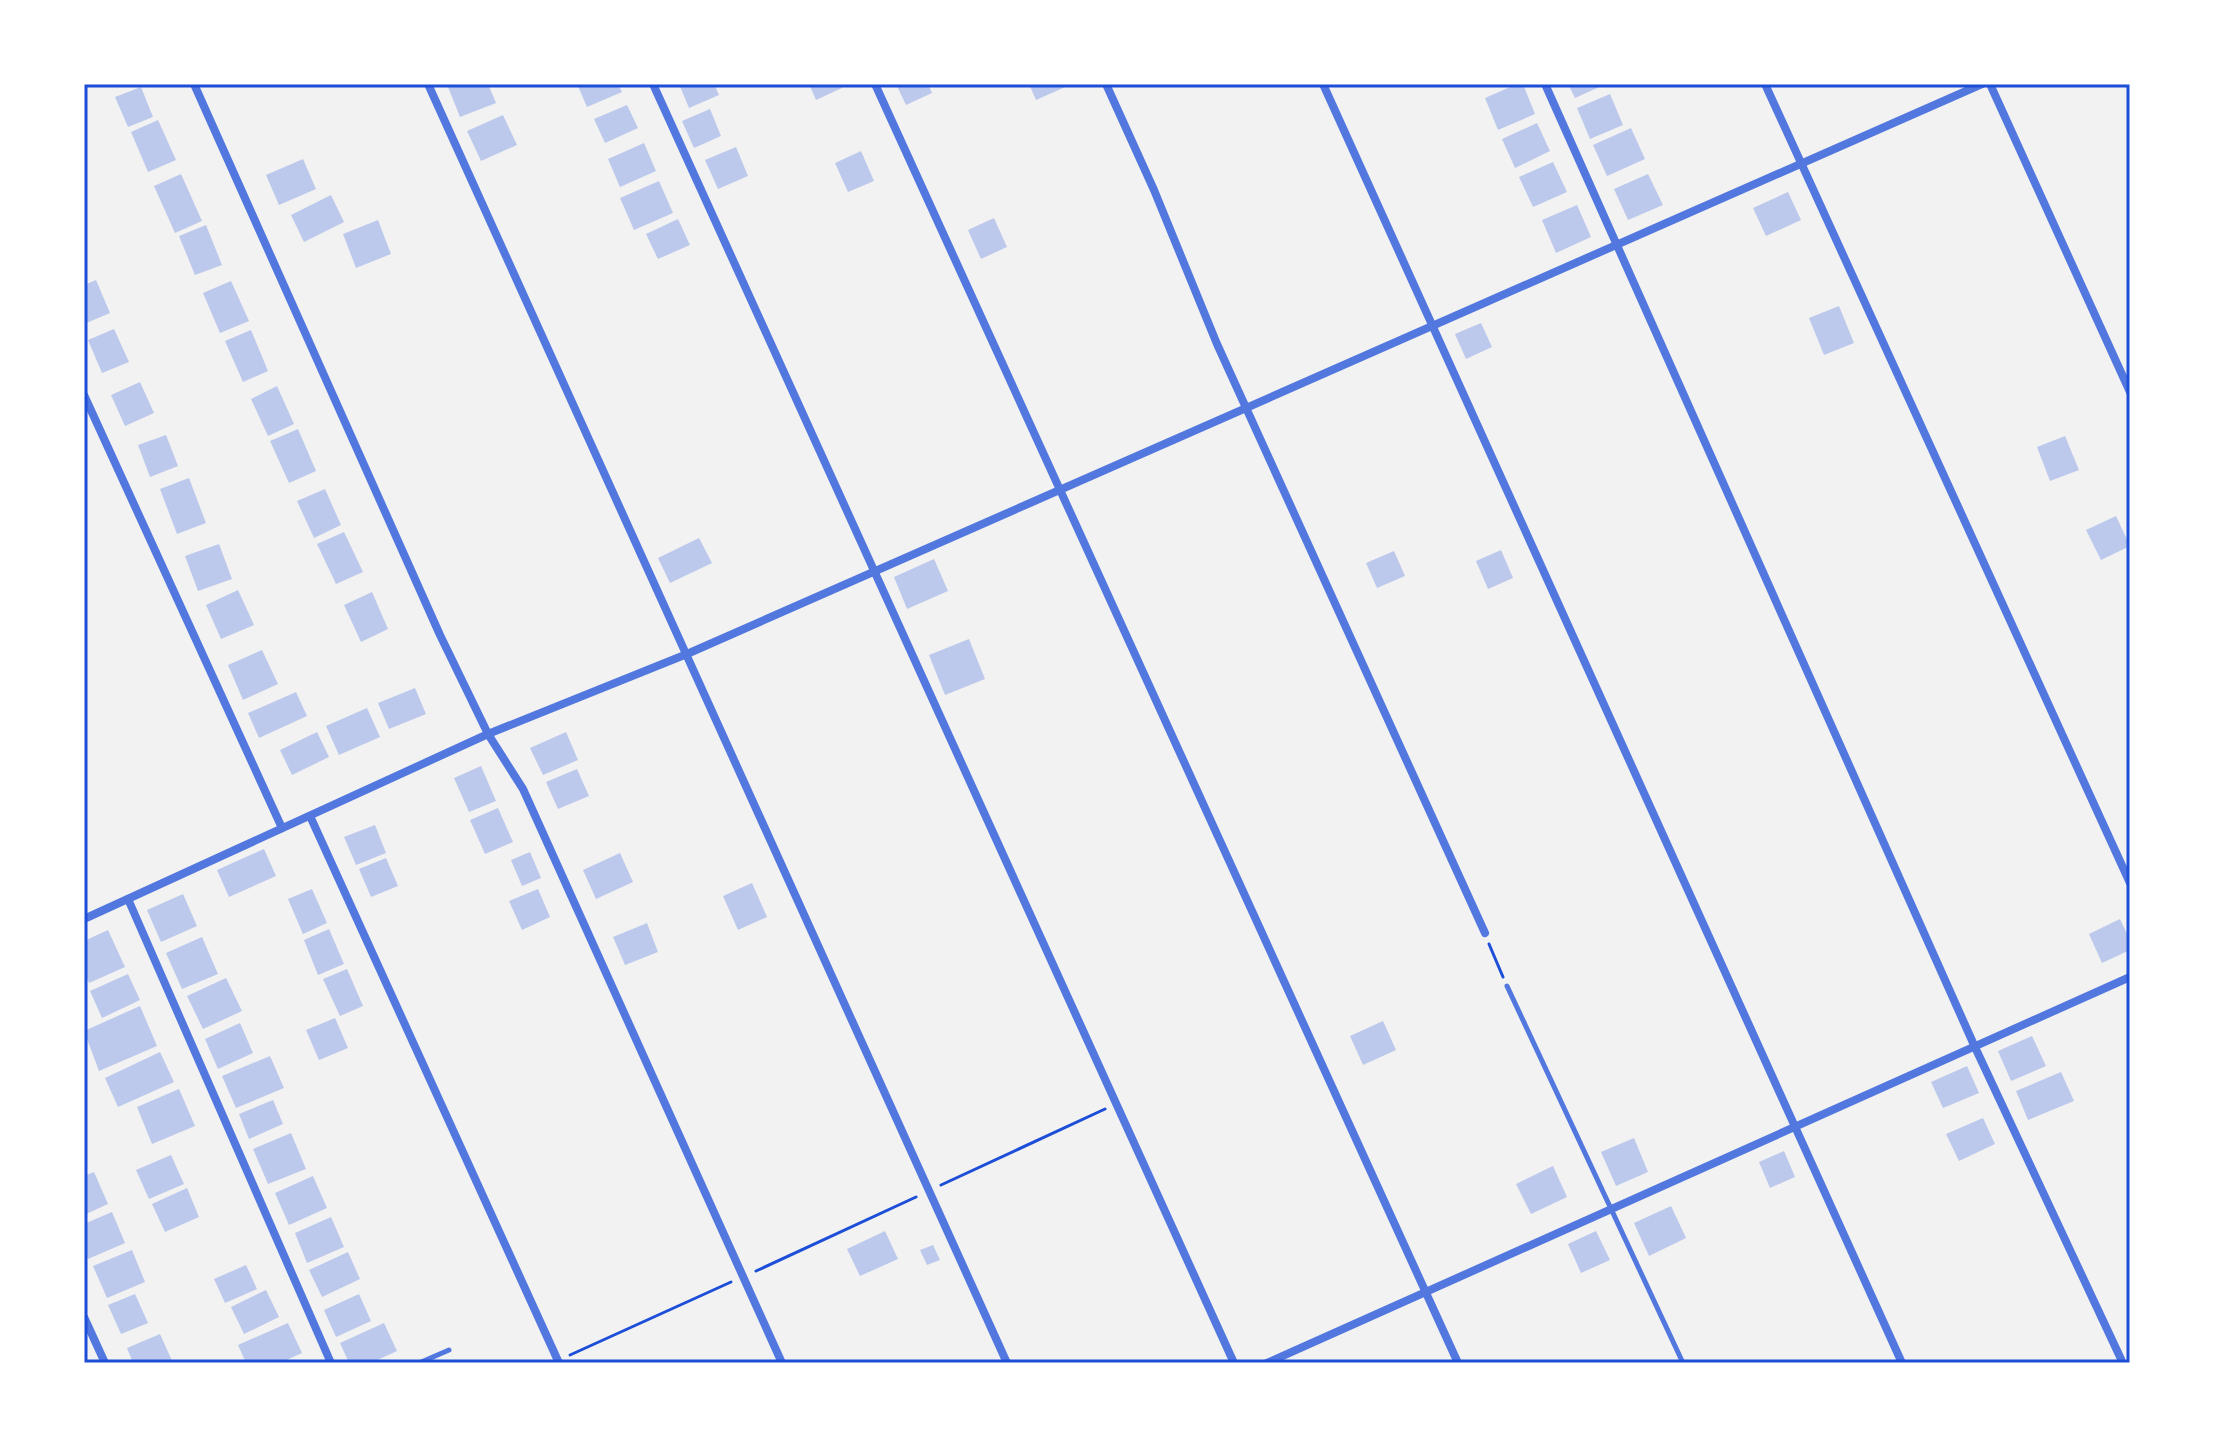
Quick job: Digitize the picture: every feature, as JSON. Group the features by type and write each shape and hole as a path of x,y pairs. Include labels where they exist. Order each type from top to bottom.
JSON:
{"street":[{"path":"194,84 488,734 523,789 782,1363"},
{"path":"428,84 1007,1363"},
{"path":"653,84 871,570 1234,1363"},
{"path":"875,84 1057,490 1458,1363"},
{"path":"1106,84 1246,408 1485,933"},
{"path":"1323,84 1902,1363"},
{"path":"1545,84 1974,1045 2121,1359"},
{"path":"1765,84 2130,883"},
{"path":"84,919 488,734 687,654 871,570 1431,328 1617,243 1982,84"},
{"path":"1990,84 2130,392"},
{"path":"84,395 282,828"},
{"path":"310,816 558,1362"},
{"path":"128,899 331,1363"},
{"path":"1267,1363 2130,977"},
{"path":"84,1317 105,1363"}],"lane":[{"path":"1507,986 1609,1211 1683,1363"},
{"path":"419,1363 449,1350"}],"path":[{"path":"1485,933 1507,986"},
{"path":"558,1362 1116,1104"}],"building":[{"path":"455,84 488,84 496,103 460,117 448,87"},
{"path":"577,84 618,84 622,92 587,107"},
{"path":"679,84 714,84 719,95 689,108"},
{"path":"809,84 840,84 842,88 816,100"},
{"path":"896,84 928,84 932,93 906,105"},
{"path":"1029,84 1072,84 1036,100"},
{"path":"1523,84 1535,114 1498,130 1485,98"},
{"path":"1568,84 1606,84 1575,98"},
{"path":"141,87 153,117 128,127 115,97"},
{"path":"1610,94 1623,125 1590,139 1577,108"},
{"path":"627,105 638,128 605,143 594,119"},
{"path":"710,109 721,136 694,148 682,121"},
{"path":"503,115 517,145 481,161 467,131"},
{"path":"158,120 176,160 148,172 131,132"},
{"path":"1537,123 1550,151 1515,168 1502,139"},
{"path":"1631,128 1645,159 1607,176 1593,145"},
{"path":"644,143 656,171 620,187 608,159"},
{"path":"736,147 748,176 718,189 705,160"},
{"path":"861,151 874,181 848,192 835,163"},
{"path":"303,159 316,189 279,205 266,175"},
{"path":"1553,162 1567,192 1533,207 1519,177"},
{"path":"181,174 202,221 175,233 154,186"},
{"path":"1648,174 1663,205 1628,220 1614,189"},
{"path":"659,181 673,213 634,230 620,198"},
{"path":"1788,192 1801,220 1766,236 1753,208"},
{"path":"331,195 344,222 304,242 291,215"},
{"path":"1577,205 1591,237 1556,253 1542,220"},
{"path":"994,218 1007,247 981,259 968,230"},
{"path":"678,219 690,245 658,259 646,234"},
{"path":"378,220 391,254 356,268 343,234"},
{"path":"206,225 222,265 195,275 179,236"},
{"path":"96,280 110,313 84,324 84,285"},
{"path":"231,281 249,321 220,333 203,293"},
{"path":"1839,306 1854,343 1824,355 1809,318"},
{"path":"1481,323 1492,347 1466,359 1455,334"},
{"path":"114,329 129,362 102,373 88,340"},
{"path":"251,330 268,371 243,382 225,341"},
{"path":"140,382 154,413 125,426 111,395"},
{"path":"277,386 294,424 268,436 251,399"},
{"path":"298,429 316,471 289,483 270,441"},
{"path":"166,435 178,466 150,477 138,445"},
{"path":"2065,436 2079,470 2050,481 2037,447"},
{"path":"189,478 206,523 177,534 160,489"},
{"path":"325,489 341,525 314,538 297,501"},
{"path":"2116,516 2130,546 2101,560 2086,530"},
{"path":"344,532 363,572 336,584 317,544"},
{"path":"699,538 712,563 670,583 658,558"},
{"path":"219,544 232,579 198,591 185,556"},
{"path":"1501,550 1513,578 1488,589 1476,561"},
{"path":"1394,551 1405,576 1377,588 1366,563"},
{"path":"934,559 948,591 907,609 894,577"},
{"path":"238,590 254,625 221,639 206,605"},
{"path":"372,592 388,629 361,642 344,605"},
{"path":"969,639 985,679 945,695 929,655"},
{"path":"262,650 278,684 243,700 228,665"},
{"path":"415,688 426,714 389,729 378,703"},
{"path":"296,692 307,716 259,738 248,713"},
{"path":"367,708 380,737 339,755 326,726"},
{"path":"317,732 329,757 292,775 280,750"},
{"path":"566,732 578,760 543,775 530,748"},
{"path":"481,766 496,801 469,812 454,778"},
{"path":"577,769 589,796 558,809 546,782"},
{"path":"498,808 513,842 485,854 470,820"},
{"path":"375,825 386,853 356,865 344,837"},
{"path":"264,849 276,876 229,897 217,870"},
{"path":"530,852 541,878 522,886 511,860"},
{"path":"620,853 633,882 596,899 583,870"},
{"path":"386,858 398,886 371,897 359,869"},
{"path":"752,883 767,917 738,930 723,896"},
{"path":"312,889 327,923 303,934 288,899"},
{"path":"538,889 550,917 522,930 509,901"},
{"path":"183,894 197,926 161,942 147,910"},
{"path":"2120,919 2130,940 2130,950 2102,963 2089,934"},
{"path":"647,923 658,952 625,965 613,937"},
{"path":"329,929 344,964 318,975 304,940"},
{"path":"108,930 125,967 89,983 84,972 84,941"},
{"path":"202,937 218,974 182,989 166,953"},
{"path":"347,969 363,1006 340,1016 323,979"},
{"path":"128,974 140,1000 102,1018 90,991"},
{"path":"226,978 242,1011 203,1029 187,996"},
{"path":"140,1006 157,1046 99,1071 84,1031"},
{"path":"335,1018 348,1048 319,1060 306,1030"},
{"path":"1383,1021 1396,1050 1363,1065 1350,1036"},
{"path":"240,1023 253,1053 218,1069 205,1039"},
{"path":"2032,1036 2046,1066 2011,1081 1998,1051"},
{"path":"160,1052 174,1082 118,1107 105,1078"},
{"path":"270,1056 284,1088 236,1108 222,1076"},
{"path":"1967,1066 1979,1093 1943,1108 1931,1082"},
{"path":"2061,1072 2074,1101 2028,1120 2016,1091"},
{"path":"179,1089 195,1126 152,1144 137,1107"},
{"path":"273,1100 283,1124 249,1139 239,1114"},
{"path":"1983,1118 1995,1144 1959,1161 1946,1134"},
{"path":"291,1133 306,1169 268,1184 253,1149"},
{"path":"1634,1138 1648,1172 1616,1186 1601,1152"},
{"path":"1784,1151 1795,1177 1770,1188 1759,1162"},
{"path":"171,1155 184,1184 149,1199 136,1170"},
{"path":"1553,1166 1567,1197 1531,1214 1516,1184"},
{"path":"94,1172 108,1204 84,1215 84,1176"},
{"path":"313,1176 327,1208 289,1225 275,1193"},
{"path":"187,1188 199,1217 165,1232 152,1204"},
{"path":"1671,1206 1686,1238 1649,1256 1634,1223"},
{"path":"112,1212 125,1243 88,1259 84,1249 84,1224"},
{"path":"331,1217 344,1247 307,1263 295,1233"},
{"path":"885,1231 898,1259 860,1276 847,1249"},
{"path":"1596,1231 1610,1260 1581,1273 1568,1244"},
{"path":"933,1245 940,1260 927,1265 920,1250"},
{"path":"132,1250 145,1282 107,1298 93,1266"},
{"path":"348,1252 360,1279 322,1297 309,1270"},
{"path":"246,1265 257,1289 225,1303 214,1279"},
{"path":"266,1290 279,1317 244,1334 231,1307"},
{"path":"135,1294 148,1323 121,1334 108,1305"},
{"path":"359,1294 371,1321 336,1337 324,1310"},
{"path":"288,1323 302,1353 280,1363 246,1363 238,1345"},
{"path":"384,1323 397,1351 371,1363 349,1363 340,1343"},
{"path":"160,1334 173,1363 133,1363 127,1348"}]}
